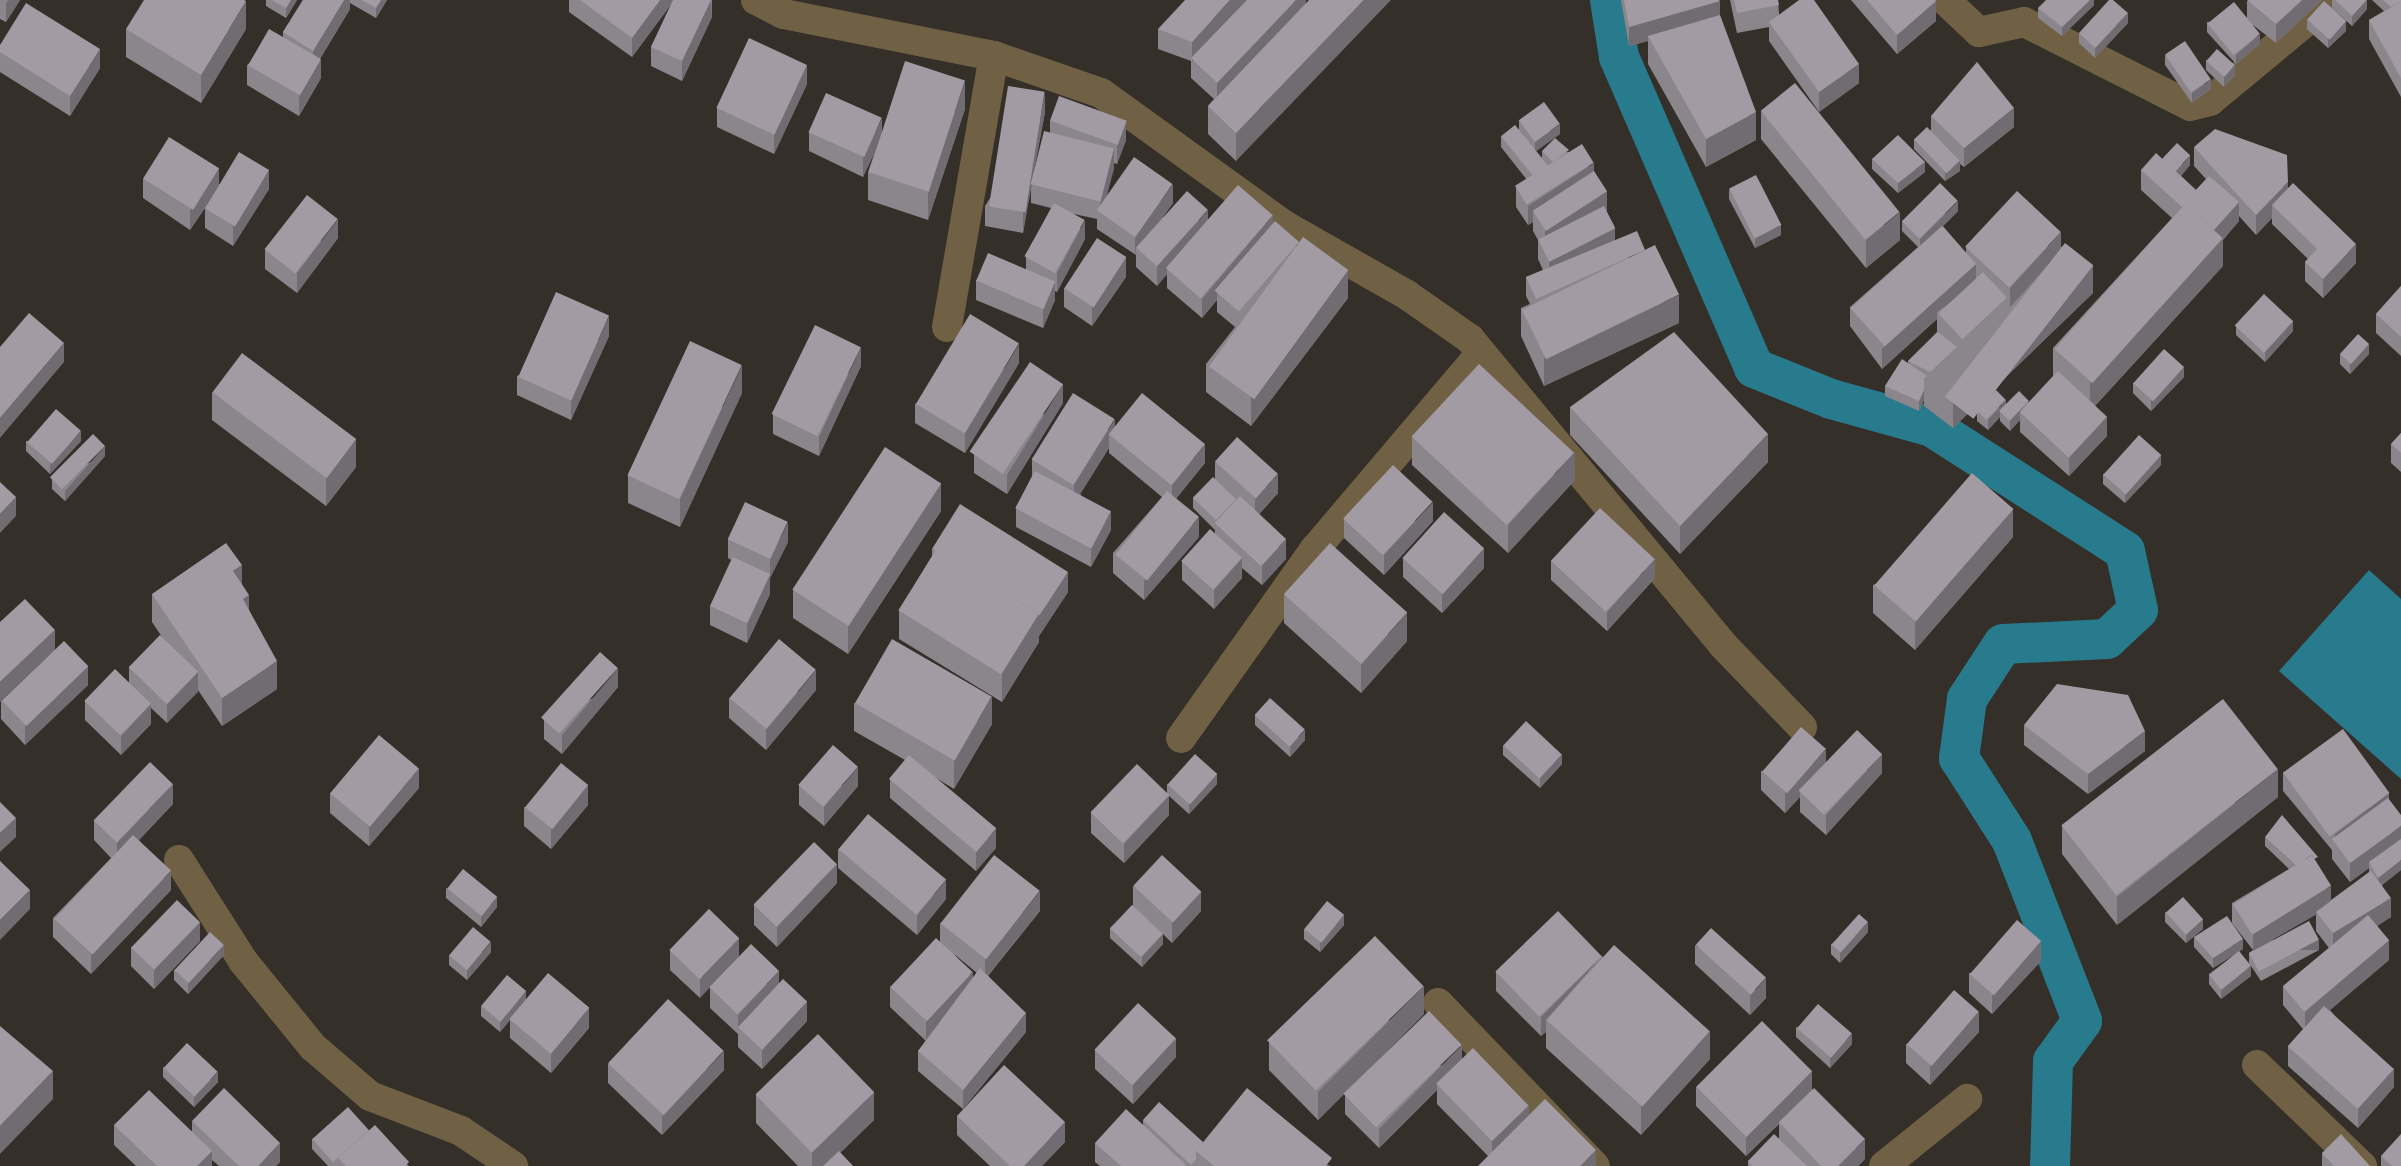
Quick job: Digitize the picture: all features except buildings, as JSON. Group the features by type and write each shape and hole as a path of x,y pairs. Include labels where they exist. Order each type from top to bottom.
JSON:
{"street":[{"path":"756,0 784,14 994,56 1101,94 1284,225 1407,295 1481,353 1722,644 1802,728"},
{"path":"1945,0 1979,32 2024,22 2190,106 2210,101 2332,0"},
{"path":"947,327 994,56"},
{"path":"1180,738 1315,550 1481,353"},
{"path":"179,860 243,961 313,1047 370,1096 461,1131 513,1166"},
{"path":"1438,1004 1596,1166"},
{"path":"2257,1066 2362,1166"},
{"path":"1884,1166 1967,1100"}],"water":[{"path":"2369,570 2401,599 2401,779 2279,671"}],"waterway":[{"path":"1610,0 1619,57 1754,368 1831,399 1932,427 2125,551 2138,610 2107,639 2003,644 1967,699 1959,758 2012,841 2082,1021 2053,1061 2050,1166"}]}
